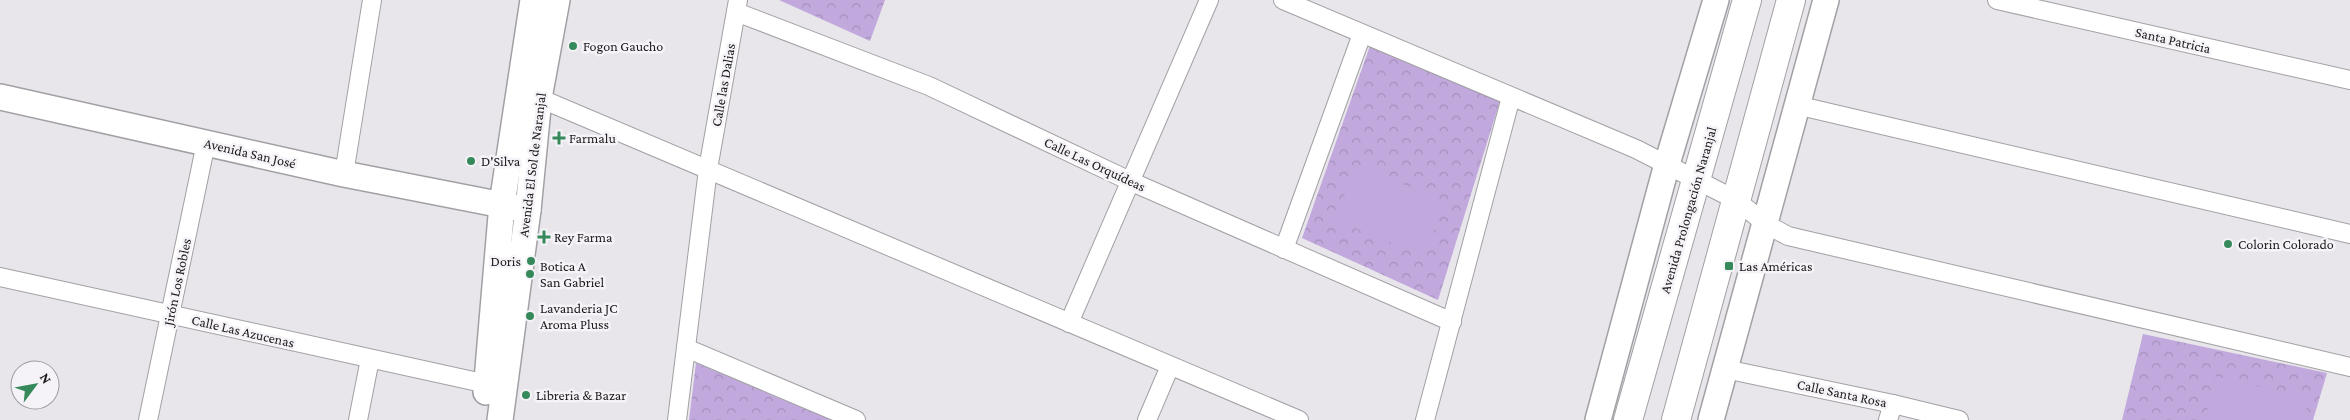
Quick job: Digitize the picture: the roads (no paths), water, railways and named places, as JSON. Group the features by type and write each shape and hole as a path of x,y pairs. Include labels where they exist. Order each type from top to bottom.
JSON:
{"main road":[{"name":"Avenida Prolongación Naranjal","path":"1628,420 1747,0"},
{"path":"1676,420 1791,0"},
{"path":"1684,390 1693,420"}],"street":[{"name":"Avenida El Sol de Naranjal","path":"499,419 487,384 502,204 533,0"},
{"name":"Avenida El Sol de Naranjal","path":"499,419 528,210 539,98 557,0"},
{"path":"1070,323 1209,0"},
{"path":"1283,0 1667,164 1696,181 1736,200 1766,224 1788,236 2350,367"},
{"path":"1598,420 1667,164 1716,0"},
{"path":"1711,420 1826,0"},
{"name":"Santa Patricia","path":"1999,0 2350,80"},
{"path":"344,174 366,1"},
{"name":"Calle Las Orquídeas","path":"737,6 929,86 1132,182 1452,322"},
{"name":"Calle las Dalias","path":"677,420 708,169 737,6"},
{"path":"1284,249 1362,34"},
{"name":"Avenida San José","path":"0,97 344,174 528,210"},
{"path":"1425,420 1511,97"},
{"path":"539,98 1299,420"},
{"path":"1796,105 2350,234"},
{"name":"Jirón Los Robles","path":"148,420 206,143"},
{"name":"Calle Las Azucenas","path":"0,277 487,384"},
{"path":"686,348 856,420"},
{"path":"358,420 370,359"},
{"path":"1147,420 1170,366"},
{"name":"Calle Santa Rosa","path":"1725,369 1891,412 1960,420"}],"place":[{"name":"Fogon Gaucho","path":"573,46"},
{"name":"Farmalu","path":"559,138"},
{"name":"D'Silva","path":"471,161"},
{"name":"Rey Farma","path":"544,237"},
{"name":"Colorin Colorado","path":"2228,244"},
{"name":"Doris","path":"531,261"},
{"name":"Las Américas","path":"1729,266"},
{"name":"Botica A San Gabriel","path":"530,274"},
{"name":"Lavanderia JC Aroma Pluss","path":"530,316"},
{"name":"Libreria & Bazar","path":"526,395"}]}
